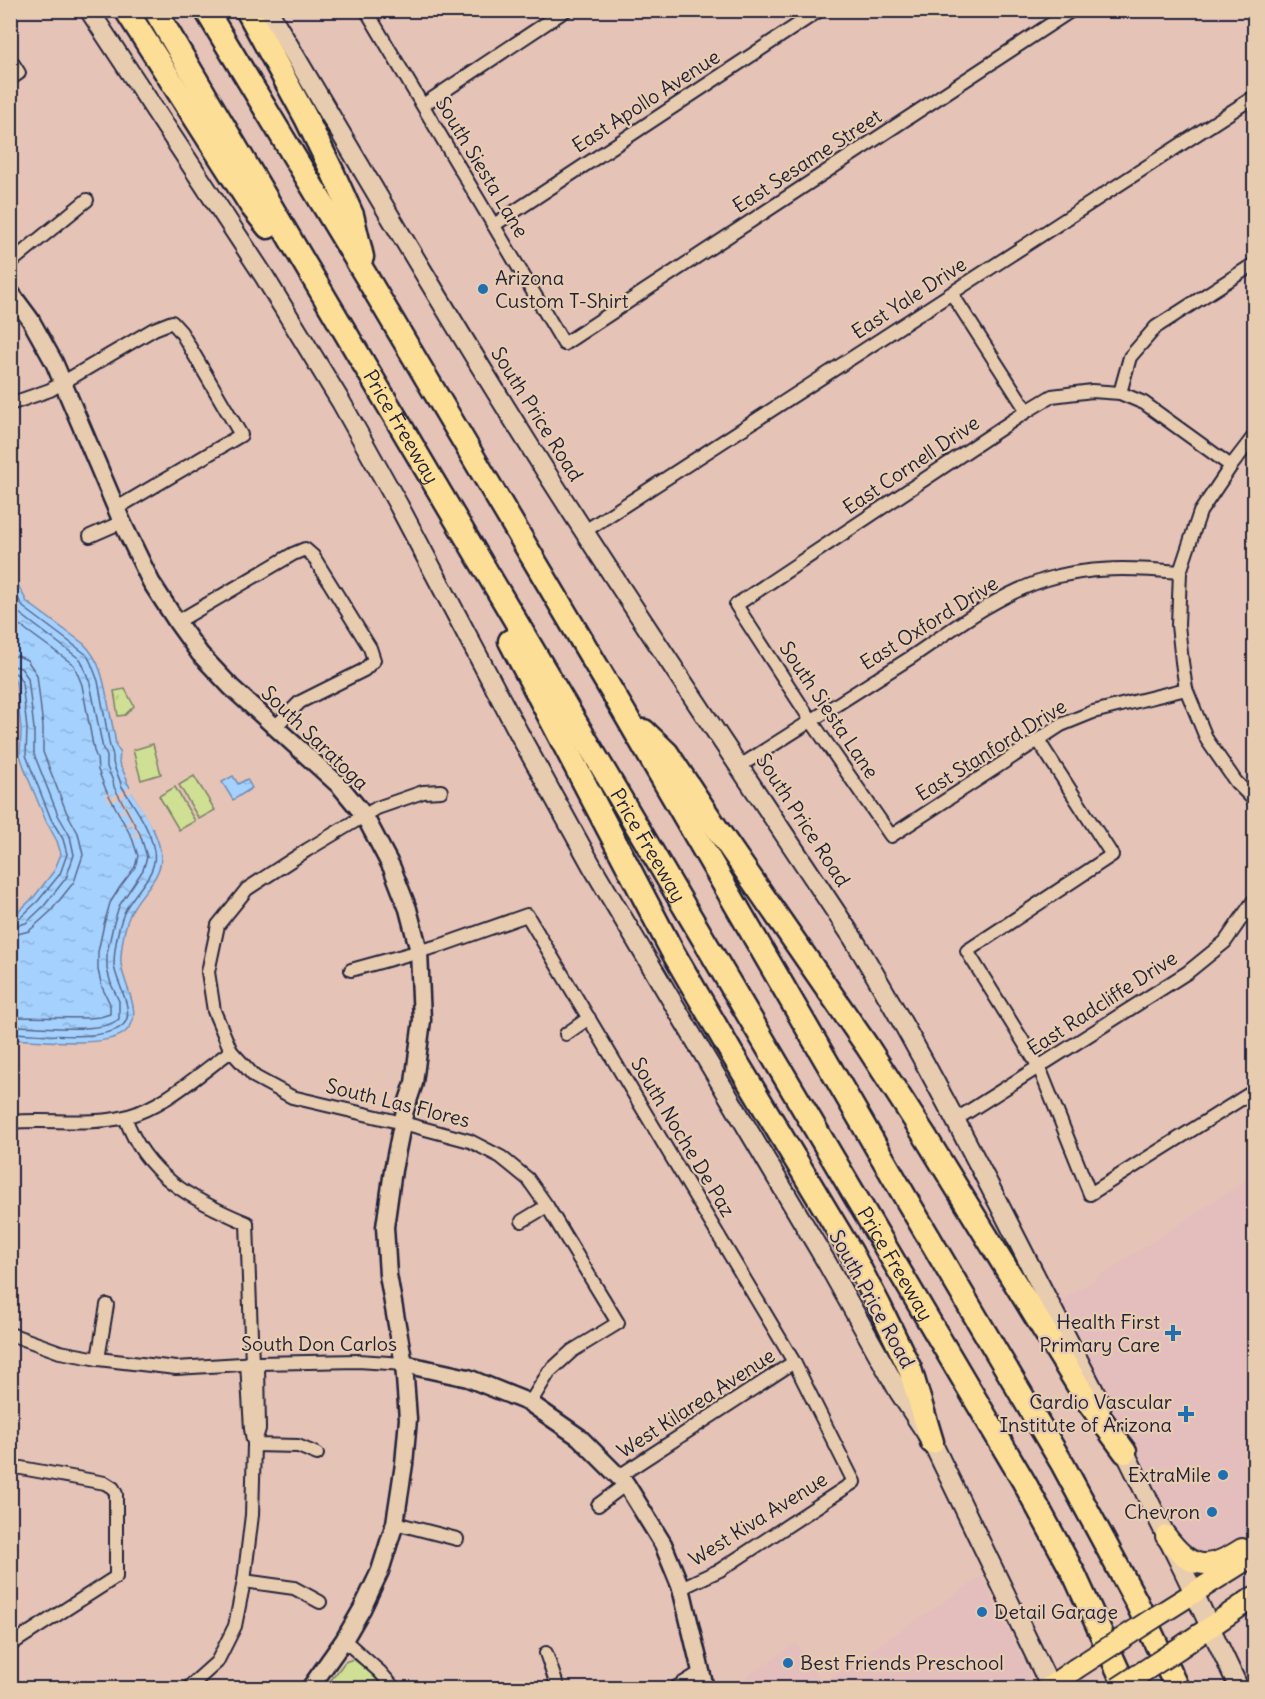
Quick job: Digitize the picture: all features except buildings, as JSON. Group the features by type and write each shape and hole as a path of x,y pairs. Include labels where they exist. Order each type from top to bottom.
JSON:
{"highway":[{"path":"126,10 252,207 328,305"},
{"name":"Price Freeway","path":"155,10 1024,1482 1075,1576 1126,1689"},
{"path":"206,10 624,712 908,1202 1064,1465 1136,1601 1177,1689"},
{"path":"247,10 306,118 338,183 352,215 366,276"},
{"path":"465,538 490,607 671,949 846,1244 879,1305 910,1369 932,1442"},
{"path":"624,712 667,753 867,1046 1088,1400 1125,1452"}],"main road":[{"name":"South Price Road","path":"89,10 264,276 346,411 592,866 827,1263 899,1392 932,1442 1050,1688"},
{"name":"South Price Road","path":"268,10 542,466 853,938 900,1017 1125,1452 1166,1536 1186,1598 1202,1632 1239,1689"},
{"path":"1166,1536 1187,1559 1201,1564 1218,1562 1254,1542"},
{"path":"1050,1688 1254,1555"},
{"path":"1118,1689 1254,1597"}],"street":[{"name":"South Siesta Lane","path":"366,10 564,344"},
{"path":"423,105 566,10"},
{"name":"East Apollo Avenue","path":"494,225 820,10"},
{"name":"East Sesame Street","path":"564,344 1072,10"},
{"path":"10,59 15,76"},
{"name":"East Yale Drive","path":"585,531 1254,97"},
{"path":"10,263 87,200"},
{"path":"1120,393 1130,357 1156,327 1254,264"},
{"name":"South Saratoga","path":"10,292 44,343 151,582 200,654 231,687 340,786 364,815 392,868 408,909 418,951 422,1020 414,1083 402,1123 386,1227 388,1275 404,1364 408,1419 404,1464 395,1522 380,1571 344,1641 310,1689"},
{"path":"952,294 1027,411"},
{"path":"10,404 43,393 63,383 154,329 172,322 181,332 241,435 90,536"},
{"name":"East Cornell Drive","path":"736,605 1052,396 1092,391 1120,393 1144,403 1231,466"},
{"path":"1254,436 1200,513 1180,572 1178,625 1186,689 1207,740 1236,782 1254,800"},
{"path":"177,622 293,554 305,549 313,556 370,648 374,660 364,670 300,702 276,726"},
{"name":"East Oxford Drive","path":"740,766 812,722 1001,597 1045,580 1086,571 1131,568 1180,572"},
{"name":"South Siesta Lane","path":"736,605 812,722 891,836"},
{"name":"East Stanford Drive","path":"891,836 1061,725 1093,712 1186,689"},
{"path":"1038,740 1112,855 967,951 1039,1067 1090,1194 1254,1091"},
{"path":"10,1122 93,1121 125,1117 159,1103 231,1052 214,1011 208,972 218,925 247,889 364,815 406,797 423,792 441,791"},
{"name":"East Radcliffe Drive","path":"955,1120 1188,972 1225,942 1254,900"},
{"name":"South Noche De Paz","path":"418,951 442,945 527,915 794,1362 854,1482"},
{"path":"351,970 418,951"},
{"path":"566,1034 589,1018"},
{"name":"South Las Flores","path":"231,1052 255,1077 292,1097 470,1141 501,1157 528,1179 547,1206 618,1323 572,1351 549,1372 530,1403"},
{"path":"125,1117 141,1152 171,1183 213,1209 247,1223 252,1363 259,1429 254,1444 252,1515 244,1581 235,1626 217,1662 188,1689"},
{"path":"522,1221 547,1206"},
{"path":"98,1359 107,1305"},
{"name":"South Don Carlos","path":"10,1334 60,1352 176,1368 252,1363 358,1361 404,1364 468,1378 530,1403 579,1437 622,1480 663,1544 681,1588 705,1689"},
{"name":"West Kilarea Avenue","path":"598,1505 622,1480 794,1362"},
{"path":"254,1444 298,1446 317,1454"},
{"path":"10,1466 105,1483 113,1488 116,1494 116,1576 10,1645"},
{"name":"West Kiva Avenue","path":"681,1588 720,1570 854,1482"},
{"path":"395,1522 457,1539"},
{"path":"244,1581 294,1588 320,1602"},
{"path":"344,1641 380,1672 394,1689"},
{"path":"546,1653 558,1689"},
{"path":"675,1689 701,1672"}],"shaded area":[{"path":"1254,1175 1254,1537 1228,1554 1194,1556 1177,1540 1057,1304"},
{"path":"981,1577 1026,1666 1029,1674 1027,1688 730,1688 796,1643 822,1683"}],"green space":[{"path":"125,689 134,706 125,715 118,716 114,691"},
{"path":"153,744 161,774 141,780 133,750"},
{"path":"194,776 215,810 199,819 179,785"},
{"path":"175,787 195,821 179,830 159,796"},
{"path":"353,1659 368,1670 384,1688 325,1688 345,1662"}],"water":[{"path":"10,570 27,602 84,644 95,659 105,686 116,746 120,752 119,763 153,828 160,848 158,872 135,905 125,928 121,966 131,997 134,1016 131,1025 124,1033 114,1038 86,1042 11,1039 11,914 18,912 34,897 54,871 61,854 20,755 21,729 16,683 11,674"},
{"path":"233,776 238,784 247,779 252,788 233,800 222,782"}],"pier":[{"path":"132,786 155,827 152,828 132,792 122,797 142,836 132,839 131,837 137,833 132,824 125,828 124,825 131,821 125,811 118,815 117,813 124,809 119,799 110,803 105,794 109,792 112,797"}],"place":[{"name":"Arizona Custom T-Shirt","path":"483,289"},
{"name":"Health First Primary Care","path":"1173,1333"},
{"name":"Cardio Vascular Institute of Arizona","path":"1186,1414"},
{"name":"ExtraMile","path":"1223,1475"},
{"name":"Chevron","path":"1212,1512"},
{"name":"Detail Garage","path":"982,1612"},
{"name":"Best Friends Preschool","path":"788,1663"}]}
